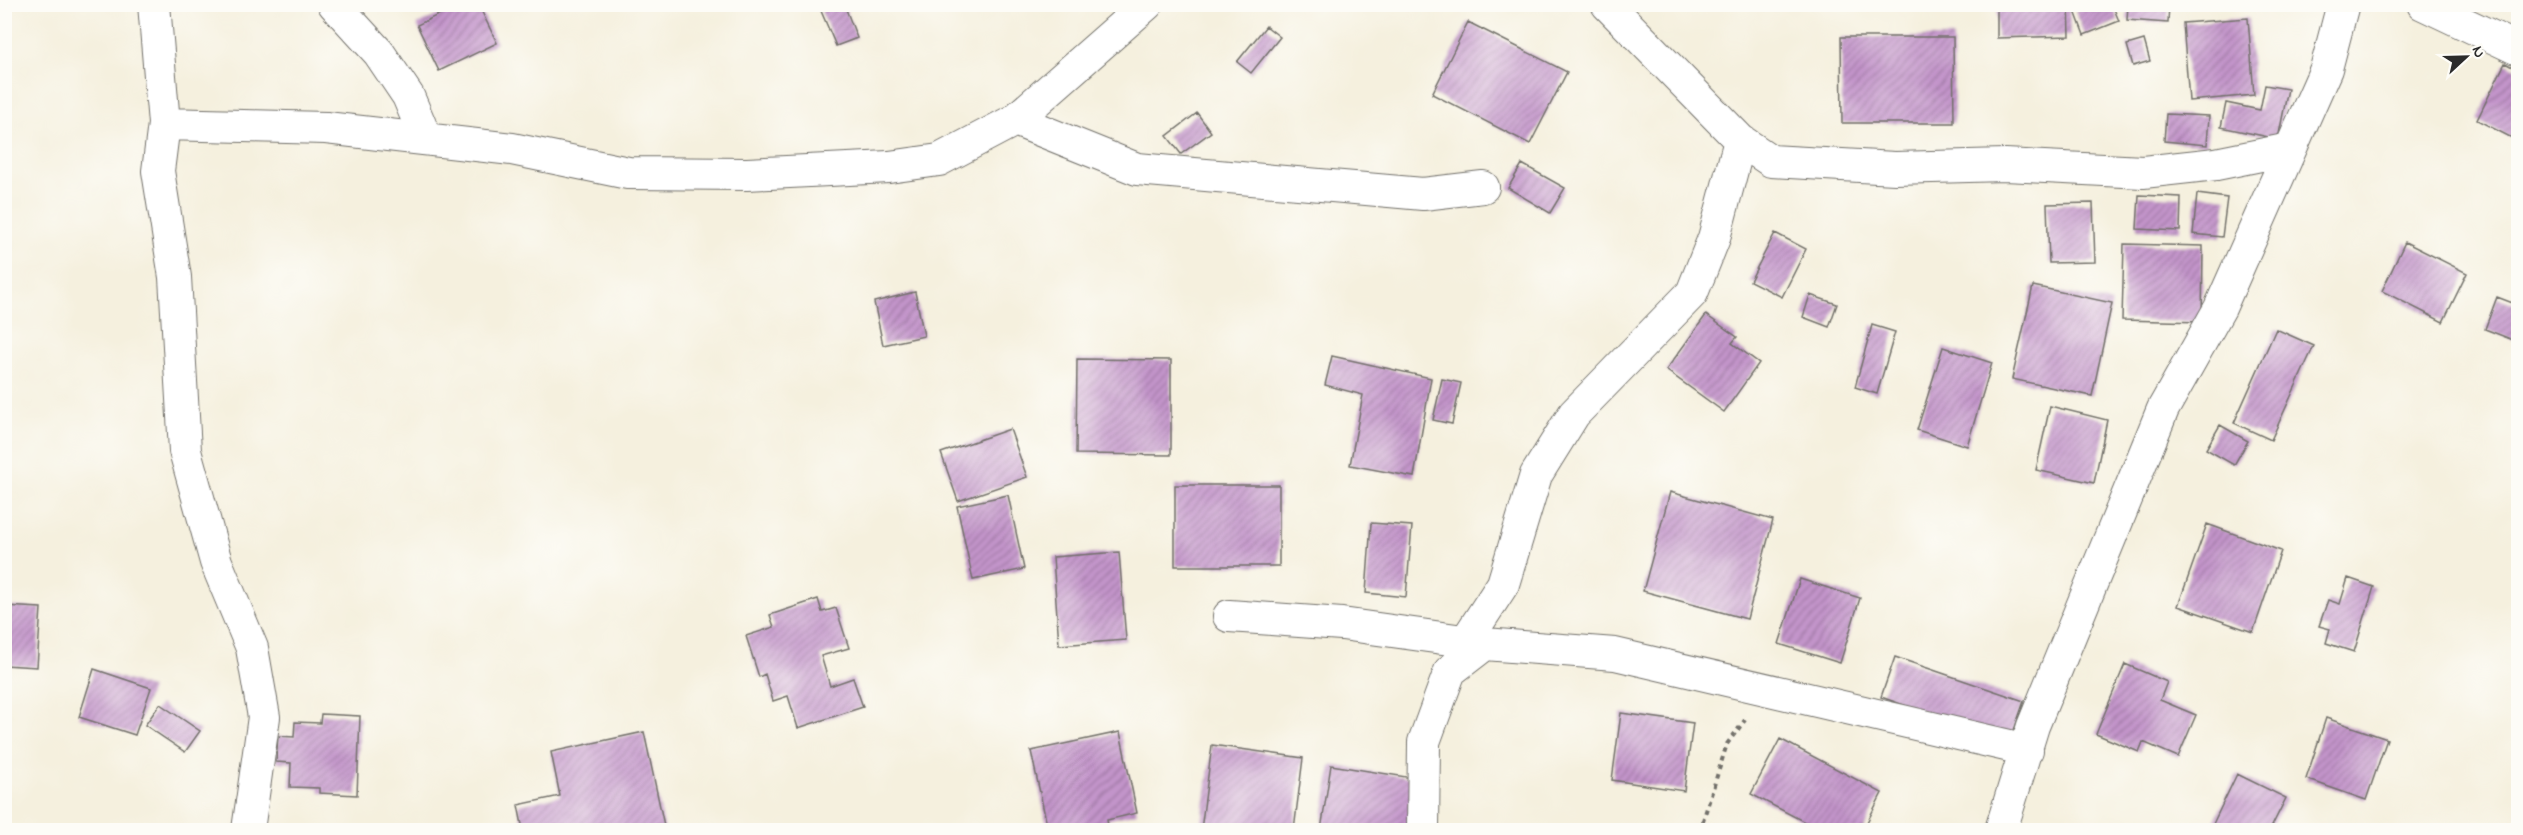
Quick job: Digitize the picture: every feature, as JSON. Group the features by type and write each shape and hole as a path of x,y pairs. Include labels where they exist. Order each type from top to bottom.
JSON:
{"street":[{"path":"154,4 164,124 158,171 175,277 184,451 216,562 252,648 264,717 248,831"},
{"path":"334,4 379,53 408,96 426,139"},
{"path":"164,124 326,128 512,149 628,174 806,172 889,167 939,160 1015,120 1147,4"},
{"path":"1607,4 1740,140 1771,161 1895,168 2005,165 2143,172 2216,164 2290,149"},
{"path":"2001,831 2033,726 2163,409 2220,308 2326,69 2343,4"},
{"path":"2423,4 2518,49"},
{"path":"1015,120 1137,169 1423,194 1483,187"},
{"path":"1424,831 1424,742 1450,671 1475,642 1503,584 1536,475 1574,414 1692,293 1714,238 1740,140"},
{"path":"1229,616 1342,624 1475,642 1615,654 2027,750"}],"path":[{"path":"1700,831 1727,744 1768,688"}],"building":[{"path":"461,4 478,4 497,43 439,71 417,25"},
{"path":"818,4 844,4 857,38 836,46"},
{"path":"1997,4 2069,4 2070,36 1997,38"},
{"path":"2091,4 2112,4 2119,21 2084,35 2075,11"},
{"path":"2128,4 2169,4 2168,23 2127,20"},
{"path":"2248,18 2254,95 2189,101 2183,23"},
{"path":"1468,22 1567,72 1530,144 1432,94"},
{"path":"1266,26 1280,37 1251,73 1237,62"},
{"path":"1841,37 1953,37 1954,123 1842,123"},
{"path":"2144,40 2150,61 2133,66 2127,45"},
{"path":"2505,63 2518,70 2518,141 2477,120"},
{"path":"2265,85 2288,89 2278,139 2221,127 2226,103 2260,110"},
{"path":"1197,113 1211,132 1181,154 1167,136"},
{"path":"2166,114 2209,116 2207,145 2164,141"},
{"path":"1522,164 1565,188 1550,213 1508,188"},
{"path":"2197,194 2227,198 2222,237 2193,234"},
{"path":"2139,195 2181,197 2180,231 2137,229"},
{"path":"2093,203 2095,262 2049,263 2047,204"},
{"path":"1775,233 1806,249 1782,297 1750,281"},
{"path":"2405,242 2467,273 2443,322 2382,291"},
{"path":"2124,244 2203,246 2202,322 2122,320"},
{"path":"2033,286 2112,303 2092,396 2012,379"},
{"path":"915,292 924,336 883,345 874,302"},
{"path":"1810,295 1837,304 1829,327 1803,317"},
{"path":"2497,297 2518,305 2518,342 2485,329"},
{"path":"1706,315 1737,337 1732,343 1759,363 1724,412 1666,370"},
{"path":"1872,325 1895,332 1877,394 1855,387"},
{"path":"2276,329 2314,346 2271,440 2234,423"},
{"path":"1943,347 1992,363 1967,446 1917,430"},
{"path":"1332,356 1431,378 1414,477 1350,465 1363,395 1325,385"},
{"path":"1077,359 1171,360 1171,455 1076,454"},
{"path":"1442,379 1461,383 1452,424 1433,420"},
{"path":"2050,406 2107,420 2094,483 2036,470"},
{"path":"2220,425 2248,441 2234,465 2206,449"},
{"path":"1010,429 1027,477 958,501 941,453"},
{"path":"1175,485 1279,485 1279,566 1175,566"},
{"path":"1670,492 1773,520 1747,619 1643,591"},
{"path":"1008,495 1024,569 973,580 957,506"},
{"path":"1371,523 1412,526 1406,597 1366,593"},
{"path":"2207,524 2281,551 2253,632 2178,606"},
{"path":"1119,552 1126,640 1059,645 1053,557"},
{"path":"2348,578 2374,587 2354,652 2326,643 2330,629 2319,626 2328,600 2340,604"},
{"path":"1800,579 1860,598 1840,663 1779,644"},
{"path":"818,599 822,612 836,608 849,648 821,656 830,686 853,678 863,707 798,728 788,696 773,701 765,674 759,677 746,636 774,627 770,615"},
{"path":"4,606 41,608 37,667 4,665"},
{"path":"1895,657 2024,701 2010,742 1881,697"},
{"path":"2125,664 2167,682 2160,700 2196,715 2178,757 2143,742 2139,752 2096,734"},
{"path":"94,669 151,688 135,735 79,717"},
{"path":"160,704 200,731 185,752 145,725"},
{"path":"1621,713 1693,723 1684,791 1612,780"},
{"path":"321,714 360,716 357,795 319,793 319,788 290,787 291,763 276,762 278,736 294,737 295,722 320,723"},
{"path":"2326,718 2387,739 2366,800 2306,779"},
{"path":"644,732 665,830 523,830 518,805 560,796 551,752"},
{"path":"1120,732 1137,813 1107,820 1109,830 1048,830 1031,751"},
{"path":"1780,739 1882,793 1863,830 1820,830 1751,794"},
{"path":"1212,745 1303,758 1294,830 1201,830"},
{"path":"1331,765 1419,779 1410,830 1321,830"},
{"path":"2237,774 2286,798 2270,830 2222,830 2212,826"}]}
